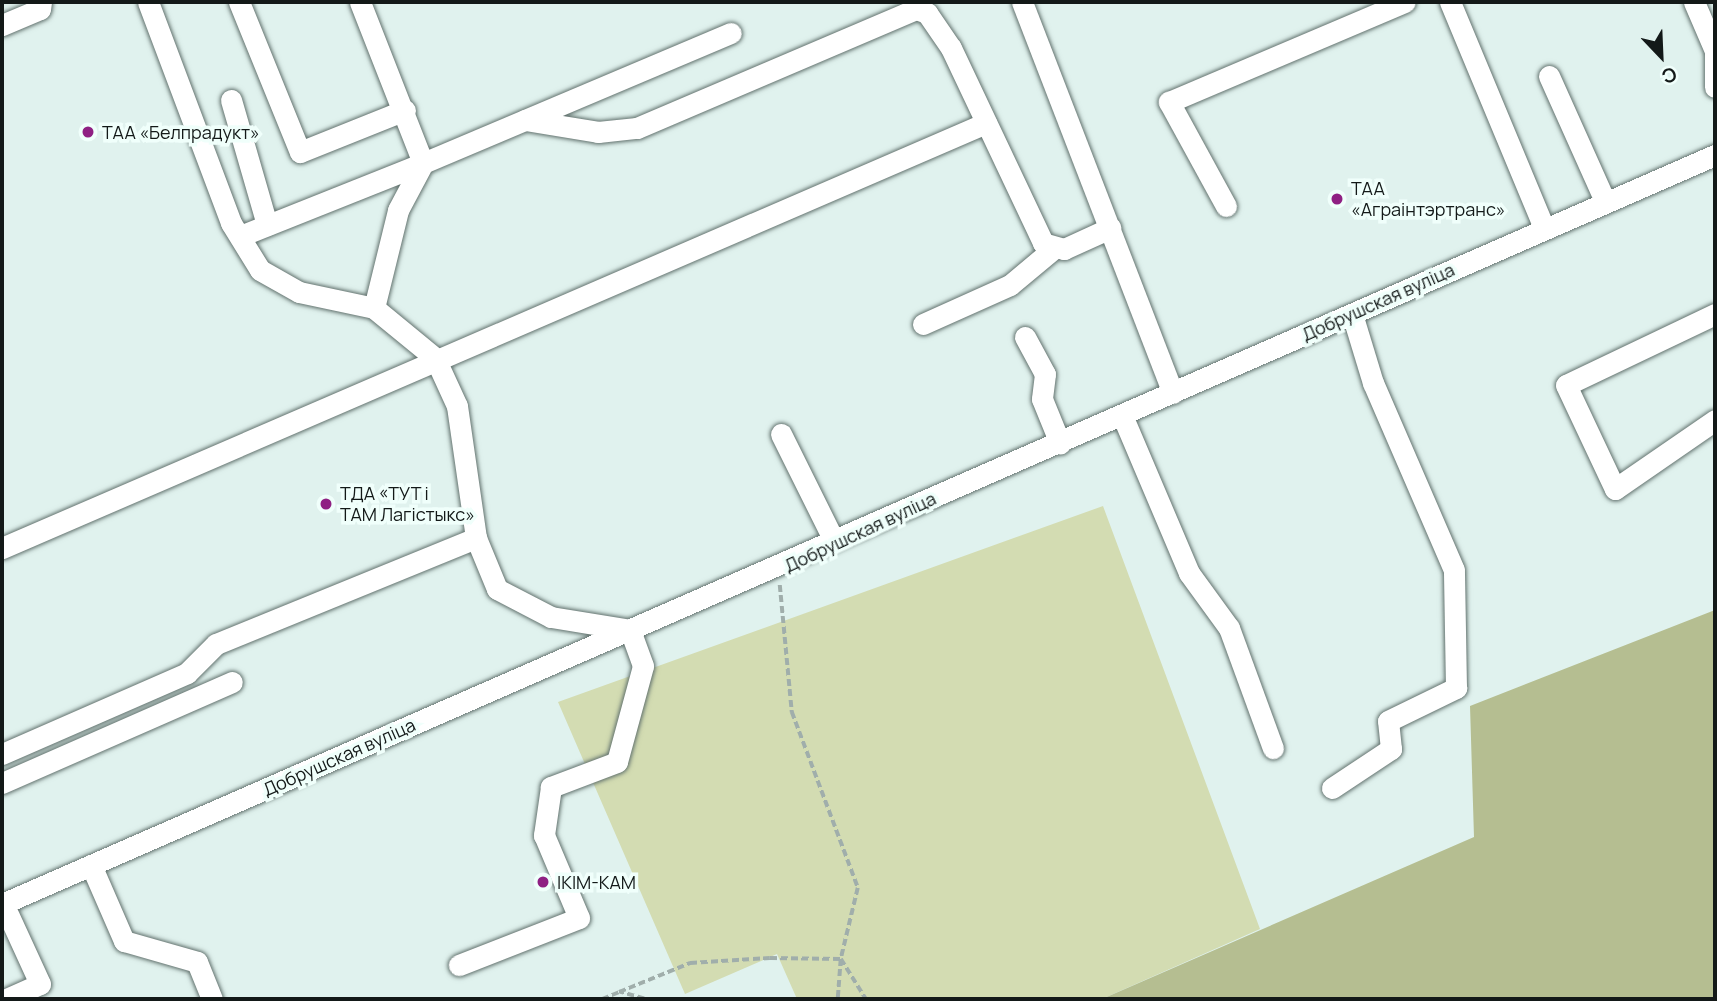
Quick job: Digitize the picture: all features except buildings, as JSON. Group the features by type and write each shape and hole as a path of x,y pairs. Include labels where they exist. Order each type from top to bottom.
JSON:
{"street":[{"path":"2,25 40,9 41,2"},
{"path":"148,2 240,236 260,270 299,292 374,308 435,358 457,406 476,538 497,589 551,617 630,631 643,666 617,762 551,787 544,835 579,918 459,965"},
{"path":"239,2 300,152 405,110"},
{"path":"360,2 405,110 423,163 398,210 374,308"},
{"path":"1022,2 1173,393"},
{"path":"1226,206 1169,102 1405,2"},
{"path":"1450,2 1544,228"},
{"path":"1694,2 1715,52 1715,87"},
{"path":"525,120 598,132 638,128 916,9 927,13 951,48 1043,243 1053,249"},
{"path":"240,236 423,163 731,33"},
{"path":"1549,76 1605,201"},
{"path":"231,100 267,225"},
{"path":"2,548 435,358 986,122"},
{"name":"Добрушская вуліца","path":"2,903 778,569 834,541 1715,155"},
{"path":"923,324 1010,285 1053,249 1110,228"},
{"path":"1332,788 1391,749 1388,721 1456,688 1454,570 1373,383 1352,314"},
{"path":"1715,314 1566,385 1615,489 1715,420"},
{"path":"1026,337 1045,374 1042,400 1060,443"},
{"path":"1122,415 1189,573 1228,628 1273,748"},
{"path":"780,434 834,541"},
{"path":"2,754 187,673 216,644 476,538"},
{"path":"2,783 232,682"},
{"path":"91,865 124,941 197,962 212,999"},
{"path":"2,903 40,984 6,999"}],"path":[{"path":"778,569 792,712 858,888 841,959 838,999"},
{"path":"602,999 690,963 841,959"},
{"path":"841,959 866,999"},
{"path":"618,992 644,999"}],"green space":[{"path":"1103,506 1260,929 1102,999 797,999 777,954 685,994 558,702"},
{"path":"1715,610 1715,999 1102,999 1474,837 1470,706"}],"place":[{"name":"ТАА «Белпрадукт»","path":"88,132"},
{"name":"ТАА «Аграінтэртранс»","path":"1337,199"},
{"name":"ТДА «ТУТ і ТАМ Лагістыкс»","path":"326,504"},
{"name":"ІКІМ-КАМ","path":"543,882"}]}
